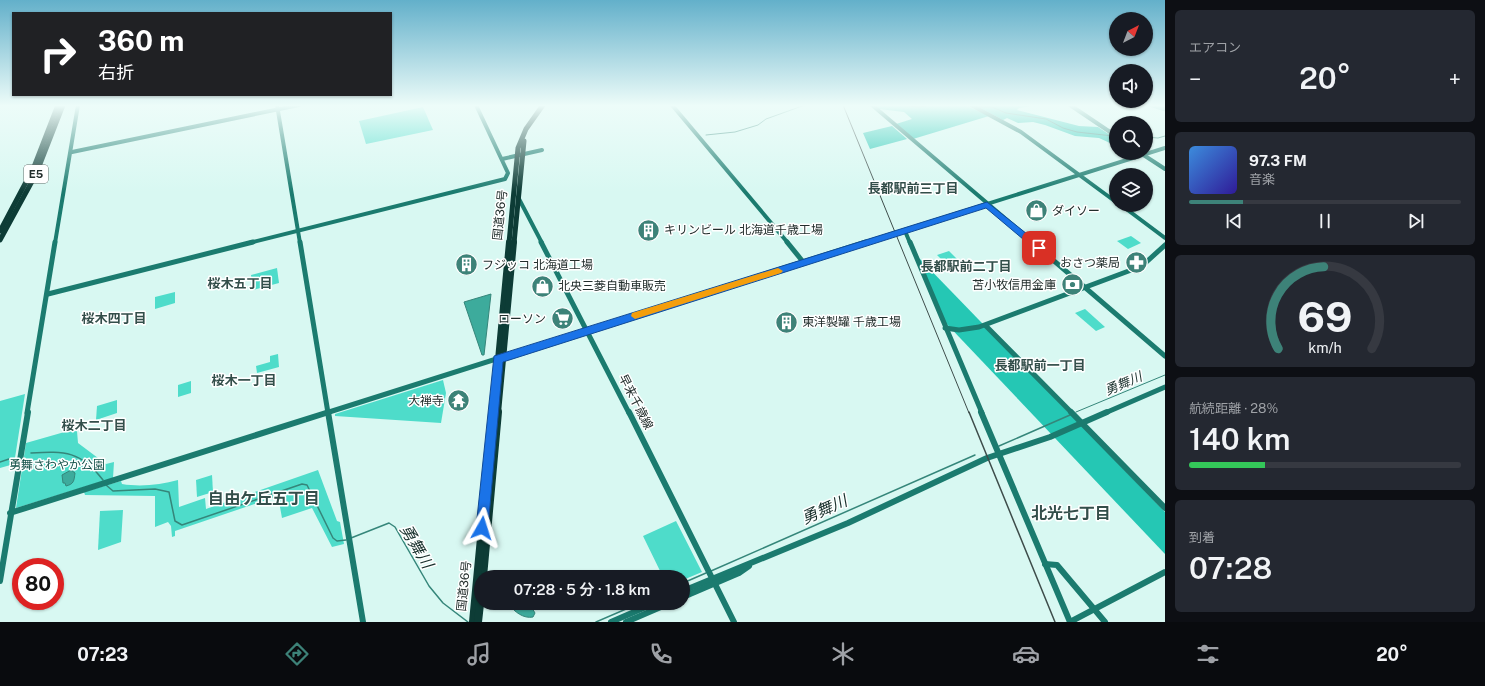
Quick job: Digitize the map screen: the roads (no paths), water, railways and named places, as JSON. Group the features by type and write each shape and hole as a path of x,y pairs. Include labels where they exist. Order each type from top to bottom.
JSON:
{"highway":[{"name":"E5","path":"0,231 34,166 47,134"},
{"name":"E5","path":"0,240 31,185 49,146 53,134"},
{"name":"国道36号","path":"520,155 519,142 522,134"},
{"name":"国道36号","path":"484,570 516,196 520,155 525,134"},
{"name":"国道36号","path":"473,622 501,358"},
{"name":"国道36号","path":"478,622 479,610"}],"street":[{"path":"0,581 10,513 74,134"},
{"path":"72,152 154,134"},
{"path":"281,134 351,542 363,622"},
{"path":"48,294 504,179 508,173 490,134"},
{"path":"696,134 804,263"},
{"path":"906,134 1165,356"},
{"path":"1023,134 1109,197"},
{"path":"1153,151 1165,148"},
{"path":"502,159 542,150"},
{"path":"10,513 804,263 1125,160"},
{"path":"1152,160 1165,169"},
{"name":"早来千歳線","path":"516,196 587,331 734,622"},
{"path":"1130,212 1165,238"},
{"path":"905,230 1070,622 1165,572"},
{"path":"945,328 959,330 975,328 1146,264 1152,260 1159,249 1165,245"},
{"path":"986,326 1165,508"},
{"path":"690,588 711,577 739,573 753,563 848,523 944,477 999,454 1050,437 1165,387"},
{"path":"1045,564 1056,565 1105,622"},
{"path":"690,592 711,577"},
{"path":"611,622 639,610"},
{"path":"626,622 654,610"}],"waterway":[{"path":"706,135 715,134"},
{"path":"1095,134 1109,136"},
{"path":"1153,138 1165,136"},
{"name":"勇舞川","path":"1076,412 1165,375"},
{"name":"勇舞川","path":"999,446 1070,415"},
{"name":"勇舞川","path":"31,453 54,452 72,455 87,463 103,480"},
{"name":"勇舞川","path":"711,571 975,455"},
{"name":"勇舞川","path":"0,462 9,459"},
{"name":"勇舞川","path":"106,485 113,491 155,489 169,492 175,521 182,525 302,484 307,485 333,538 337,541 346,540"},
{"name":"勇舞川","path":"351,538 389,523 395,527 429,586 443,603 468,622"},
{"name":"勇舞川","path":"690,580 706,573"},
{"name":"勇舞川","path":"596,622 624,610"}],"railway":[{"path":"855,134 969,413"},
{"path":"969,412 1055,622"}],"place":[{"name":"ダイソー","path":"1036,211"},
{"name":"キリンビール 北海道千歳工場","path":"649,230"},
{"name":"おさつ薬局","path":"1136,263"},
{"name":"フジッコ 北海道工場","path":"466,265"},
{"name":"苫小牧信用金庫","path":"1072,285"},
{"name":"北央三菱自動車販売","path":"543,286"},
{"name":"ローソン","path":"562,319"},
{"name":"東洋製罐 千歳工場","path":"787,322"},
{"name":"大禅寺","path":"459,401"}],"district":[{"name":"長都駅前三丁目","path":"913,188"},
{"name":"長都駅前二丁目","path":"966,266"},
{"name":"桜木五丁目","path":"240,283"},
{"name":"桜木四丁目","path":"114,318"},
{"name":"長都駅前一丁目","path":"1040,365"},
{"name":"桜木一丁目","path":"244,380"},
{"name":"桜木二丁目","path":"94,425"},
{"name":"自由ケ丘五丁目","path":"264,498"},
{"name":"北光七丁目","path":"1071,513"}],"park label":[{"name":"勇舞さわやか公園","path":"57,465"}]}
